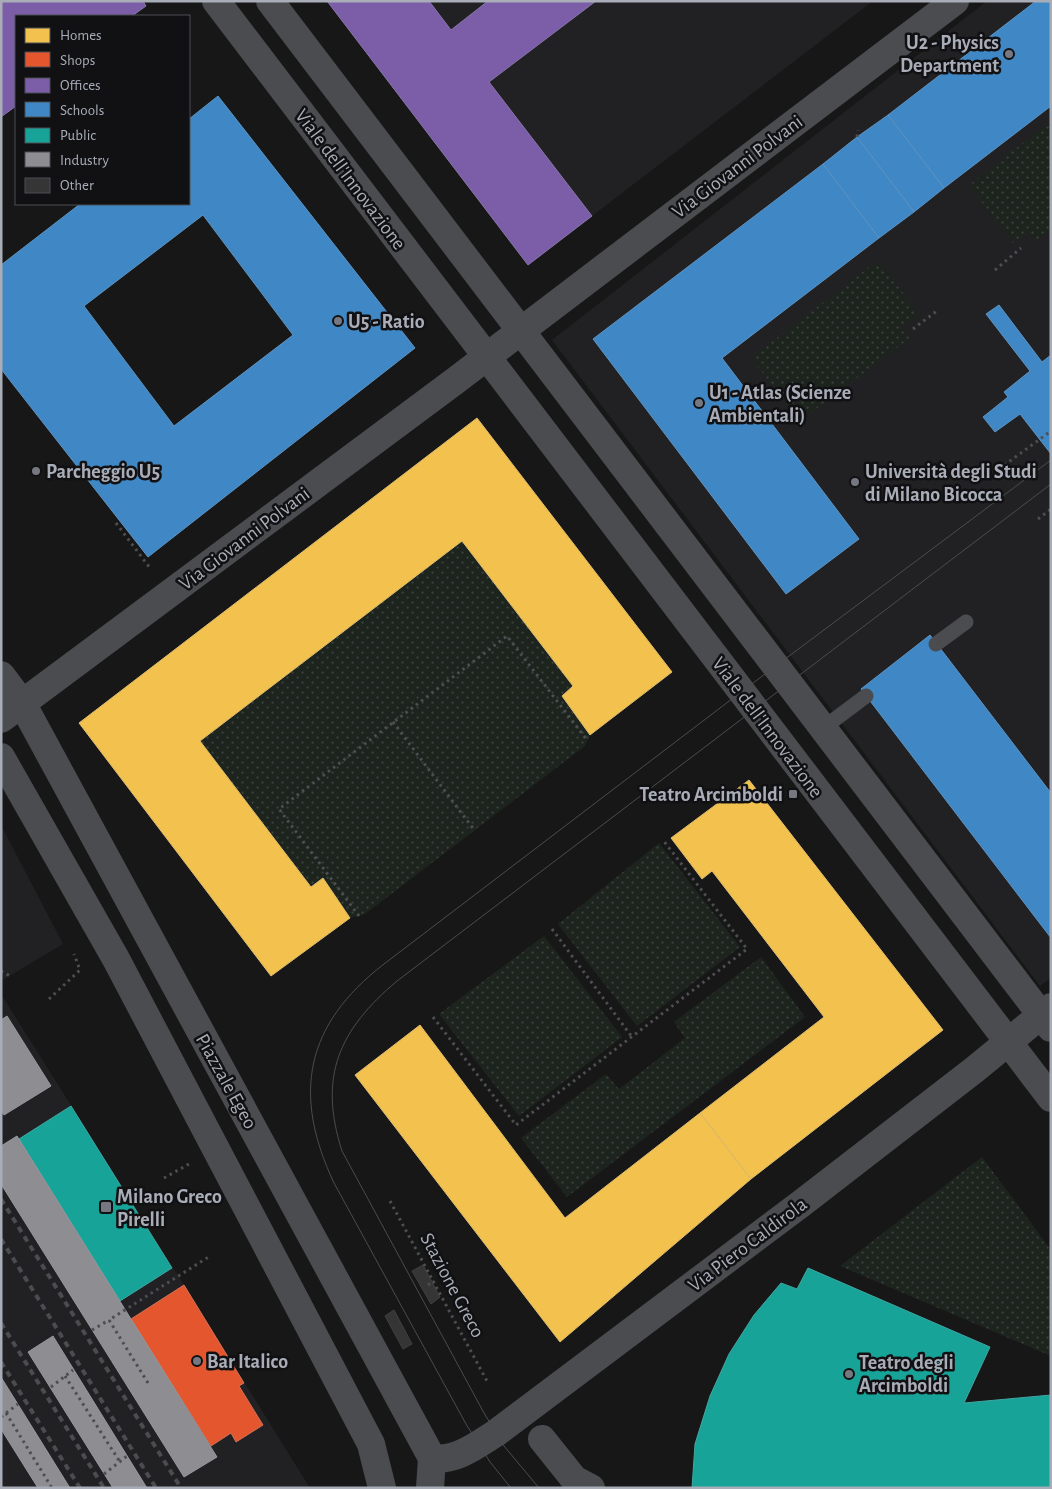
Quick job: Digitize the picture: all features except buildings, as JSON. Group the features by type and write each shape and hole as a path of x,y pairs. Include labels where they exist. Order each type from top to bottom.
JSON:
{"street":[{"name":"Viale dell'Innovazione","path":"216,1 1051,1098"},
{"name":"Viale dell'Innovazione","path":"270,1 822,729 1047,1017"},
{"name":"Via Giovanni Polvani","path":"520,330 954,1"},
{"path":"486,356 520,330"},
{"name":"Via Giovanni Polvani","path":"12,711 486,356"},
{"name":"Piazzale Egeo","path":"1,675 12,711 432,1458"},
{"name":"Piazzale Egeo","path":"1,756 116,959 371,1444 382,1488"},
{"name":"Via Piero Caldirola","path":"432,1458 442,1460 463,1453 496,1433 810,1197 1008,1042 1047,1017"},
{"path":"542,1439 574,1479 591,1488"},
{"path":"430,1488 432,1458"}],"lane":[{"path":"936,644 966,622"},
{"path":"822,729 866,696"}],"path":[{"path":"857,137 858,130"},
{"path":"995,270 1021,248"},
{"path":"913,329 938,310"},
{"path":"1000,469 1051,431"},
{"path":"1038,519 1051,509"},
{"path":"116,523 150,568"},
{"path":"359,916 279,809 507,636 588,740"},
{"path":"394,722 475,830"},
{"path":"433,1017 516,1125 747,949 663,840"},
{"path":"552,929 632,1036"},
{"path":"49,999 80,970 71,948"},
{"path":"1,971 10,976"},
{"path":"164,1178 192,1162"},
{"name":"Stazione Greco","path":"390,1201 488,1383"},
{"path":"92,1330 210,1256"},
{"path":"428,1285 434,1281"},
{"path":"108,1320 148,1383"},
{"path":"50,1387 73,1370"},
{"path":"65,1376 120,1462"},
{"path":"1,1417 18,1404"},
{"path":"6,1413 52,1488"},
{"path":"104,1474 127,1456"}],"shaded area":[{"path":"327,1 873,1 528,265"},
{"name":"Università degli Studi di Milano Bicocca","path":"987,1 1051,1 1051,978 1040,986 552,340"},
{"path":"1051,121 1051,230 1035,242 1027,232 1013,243 969,185"},
{"path":"878,260 919,314 901,327 910,338 800,421 751,358"},
{"path":"462,541 573,686 562,696 590,735 585,746 365,914 350,918 323,878 311,887 200,741"},
{"path":"1,825 63,944 1,981"},
{"path":"659,843 740,947 637,1026 558,924"},
{"path":"544,936 622,1037 519,1116 439,1014"},
{"path":"761,957 805,1017 567,1197 521,1138 606,1074 619,1089 685,1038 674,1022"},
{"path":"1,994 184,1285 310,1488 1,1488"},
{"path":"982,1157 1051,1250 1051,1356 840,1266"}],"tram line":[{"path":"511,1488 490,1462 466,1424 334,1183 321,1151 313,1120 311,1091 314,1063 322,1037 337,1011 357,987 384,964 741,692 1051,460"},
{"path":"539,1488 504,1446 484,1413 342,1151 335,1124 332,1100 334,1077 339,1056 348,1037 377,999 397,981 1051,484"}],"railway":[{"path":"1,1199 181,1488"},
{"path":"1,1239 156,1488"},
{"path":"1,1323 104,1488"},
{"path":"1,1362 80,1488"}],"place":[{"name":"U2 - Physics Department","path":"1009,54"},
{"name":"U5 - Ratio","path":"338,321"},
{"name":"U1 - Atlas (Scienze Ambientali)","path":"699,403"},
{"name":"Parcheggio U5","path":"36,471"},
{"name":"Università degli Studi di Milano Bicocca","path":"855,482"},
{"name":"Teatro Arcimboldi","path":"793,794"},
{"name":"Milano Greco Pirelli","path":"106,1207"},
{"name":"Bar Italico","path":"197,1361"},
{"name":"Teatro degli Arcimboldi","path":"849,1374"}]}
